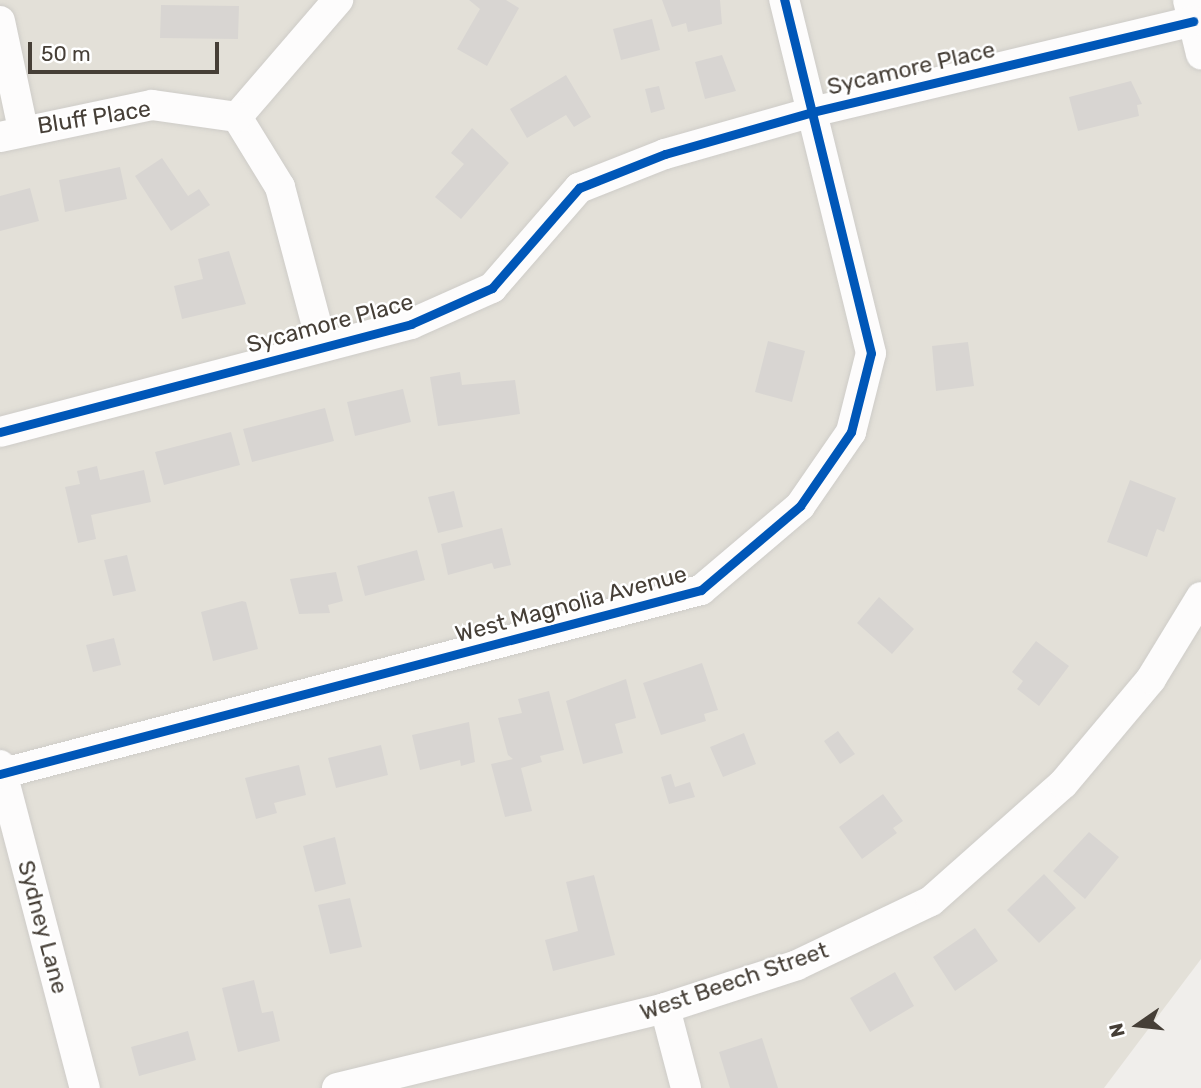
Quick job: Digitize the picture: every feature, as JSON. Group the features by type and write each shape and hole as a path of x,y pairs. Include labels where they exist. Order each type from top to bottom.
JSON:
{"street":[{"path":"322,345 280,187 237,117 338,0"},
{"name":"West Magnolia Avenue","path":"1,771 701,590 800,506 851,432 871,353 785,0"},
{"path":"1190,10 1201,54"},
{"name":"Sycamore Place","path":"0,432 322,345 411,324 492,288 579,188 665,154 1190,10"},
{"path":"0,21 12,133"},
{"name":"Bluff Place","path":"12,133 152,105 237,117"},
{"name":"West Beech Street","path":"337,1088 665,1008 797,965 931,901 1063,784 1151,679 1201,597"},
{"name":"Sydney Lane","path":"1,771 85,1088"},
{"path":"665,1008 686,1088"}],"shaded area":[{"path":"0,0 1201,0 1201,959 1104,1088 0,1088"}],"building":[{"path":"469,0 506,0 519,8 487,66 457,49 480,9"},
{"path":"662,0 720,0 722,24 688,32 686,23 672,27"},
{"path":"161,5 239,6 238,39 160,38"},
{"path":"652,19 660,50 621,60 613,29"},
{"path":"722,55 736,91 705,99 695,62"},
{"path":"566,75 591,117 574,127 566,115 527,138 510,109"},
{"path":"1131,81 1142,104 1137,105 1139,116 1078,131 1069,97"},
{"path":"659,86 665,109 651,113 645,89"},
{"path":"472,128 509,163 461,219 435,197 464,164 451,153"},
{"path":"162,158 188,196 199,189 210,205 171,231 135,176"},
{"path":"120,167 127,199 65,212 59,180"},
{"path":"30,188 39,221 0,231 0,196"},
{"path":"229,251 246,304 182,319 174,286 203,279 198,259"},
{"path":"768,341 805,351 792,402 755,392"},
{"path":"968,342 974,386 936,391 932,346"},
{"path":"460,372 462,385 515,380 520,414 438,426 430,377"},
{"path":"403,389 411,422 355,436 347,402"},
{"path":"325,408 334,441 252,462 243,429"},
{"path":"231,432 240,465 164,485 155,452"},
{"path":"97,466 100,480 144,470 151,502 91,515 96,539 78,543 65,487 80,484 77,471"},
{"path":"1130,480 1176,498 1164,532 1157,529 1147,557 1107,542"},
{"path":"454,491 463,527 438,533 428,497"},
{"path":"502,528 511,565 494,569 492,563 448,575 441,544"},
{"path":"417,550 425,580 365,596 357,566"},
{"path":"127,555 136,591 113,596 104,560"},
{"path":"336,572 343,601 328,605 330,613 299,614 290,579"},
{"path":"879,597 914,629 892,654 857,623"},
{"path":"246,602 258,649 213,661 201,612"},
{"path":"114,638 121,665 93,672 86,645"},
{"path":"1036,641 1069,666 1039,706 1017,689 1023,681 1012,672"},
{"path":"702,663 718,710 704,714 706,721 661,735 643,683"},
{"path":"626,679 636,718 615,724 623,753 583,764 566,701"},
{"path":"549,691 564,750 540,756 542,762 521,768 532,811 505,817 491,764 513,759 508,755 498,718 522,713 518,699"},
{"path":"469,722 475,762 461,766 460,760 420,770 412,735"},
{"path":"838,731 855,754 840,764 824,741"},
{"path":"744,733 756,764 723,777 710,747"},
{"path":"381,745 388,775 336,788 328,758"},
{"path":"299,765 306,795 274,803 277,813 256,819 245,778"},
{"path":"671,774 675,787 690,782 695,797 669,804 661,777"},
{"path":"883,794 903,821 893,828 897,833 862,859 839,827"},
{"path":"1089,832 1119,857 1085,899 1053,871"},
{"path":"335,837 346,884 315,892 303,846"},
{"path":"1044,874 1076,908 1039,943 1007,910"},
{"path":"594,875 615,955 553,971 545,940 578,931 566,882"},
{"path":"350,898 362,947 330,954 318,905"},
{"path":"975,928 998,961 955,991 933,957"},
{"path":"895,972 914,1006 870,1032 850,998"},
{"path":"254,980 262,1013 273,1011 280,1041 238,1052 222,988"},
{"path":"188,1031 196,1060 139,1076 131,1047"},
{"path":"762,1038 778,1088 730,1088 719,1052"}],"cycle path":[{"path":"0,774 701,590 800,506 851,432 871,353 784,0"},
{"path":"0,432 411,324 492,288 579,188 665,154 812,112 1193,21"}]}
